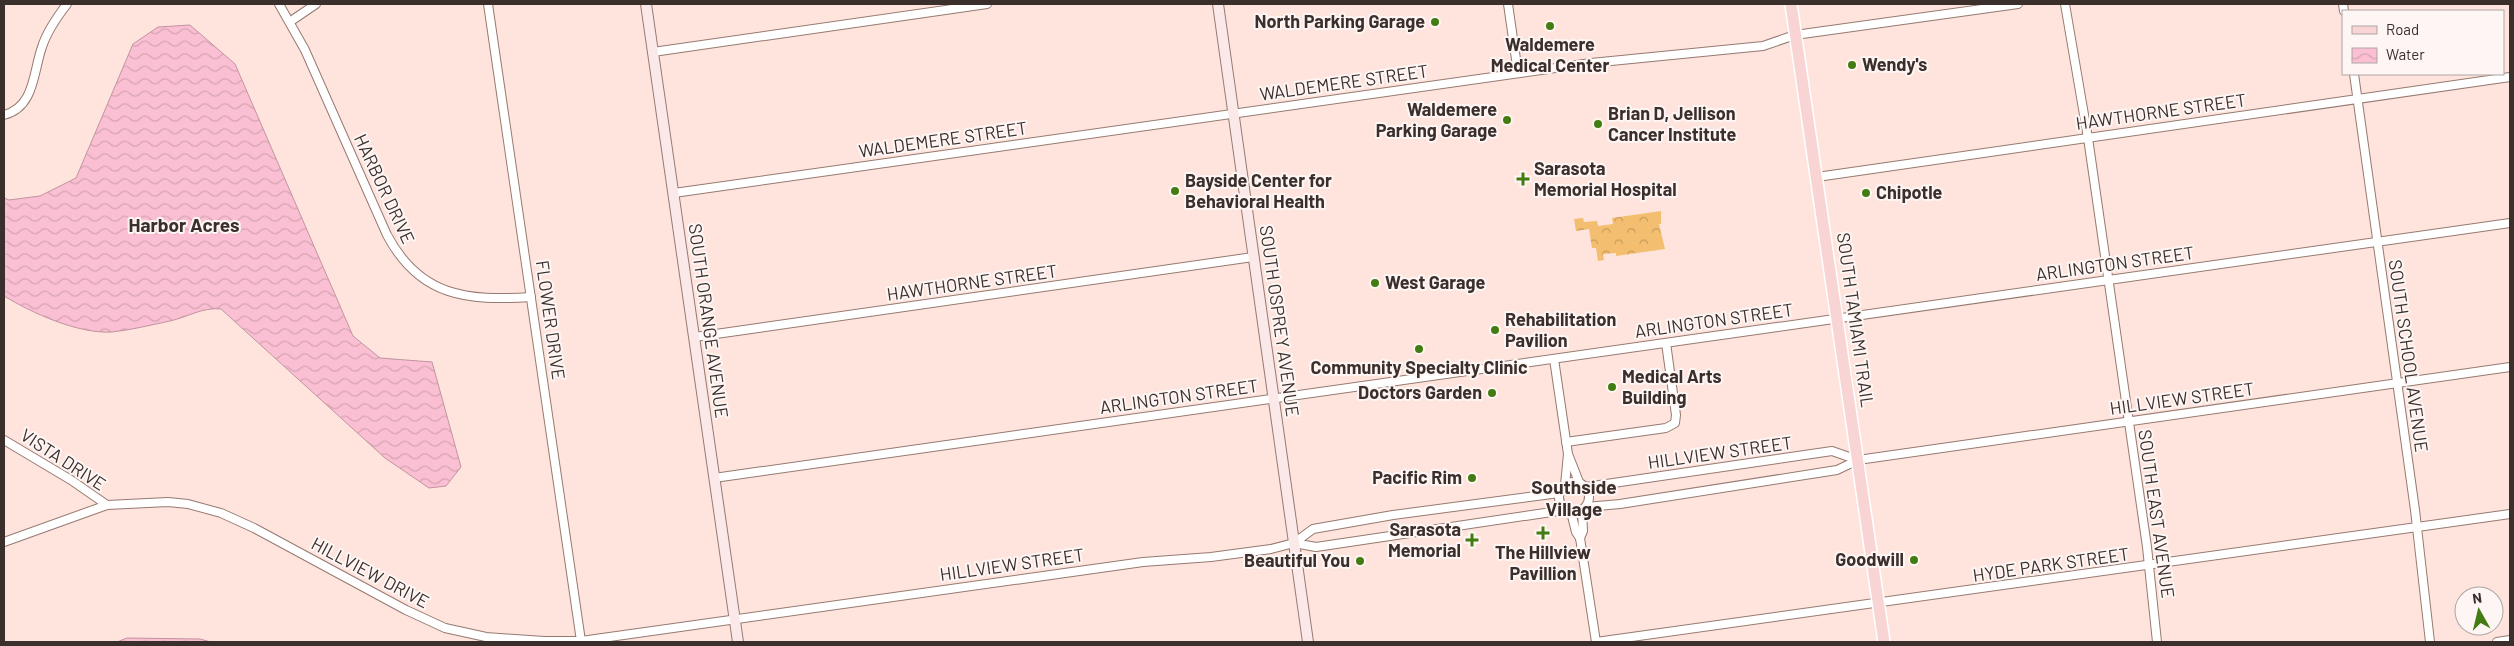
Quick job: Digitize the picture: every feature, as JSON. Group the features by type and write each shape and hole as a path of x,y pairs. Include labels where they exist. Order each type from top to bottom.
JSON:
{"main road":[{"name":"SOUTH TAMIAMI TRAIL","path":"1791,4 1884,642"}],"street":[{"path":"4,115 18,108 28,96 46,37 67,4"},
{"name":"HARBOR DRIVE","path":"279,4 291,21 386,235 404,263 427,282 455,294 493,299 531,297"},
{"path":"291,21 316,4"},
{"name":"FLOWER DRIVE","path":"488,4 581,641"},
{"name":"SOUTH ORANGE AVENUE","path":"646,4 738,642"},
{"path":"653,52 987,4"},
{"name":"SOUTH OSPREY AVENUE","path":"1218,4 1308,642"},
{"path":"1508,4 1518,73"},
{"name":"WALDEMERE STREET","path":"674,193 1591,63 1720,52 1763,46 1795,35 2018,4"},
{"name":"SOUTH EAST AVENUE","path":"2065,4 2088,138 2109,280 2149,566 2157,642"},
{"name":"SOUTH SCHOOL AVENUE","path":"2354,75 2430,642"},
{"name":"HAWTHORNE STREET","path":"1817,177 2510,77"},
{"name":"ARLINGTON STREET","path":"714,478 2510,223"},
{"name":"HAWTHORNE STREET","path":"695,337 1253,257"},
{"path":"1566,442 1671,426 1676,420 1666,343"},
{"path":"1554,359 1568,454 1565,485"},
{"name":"HILLVIEW STREET","path":"1584,508 1837,470 1858,460 2510,367"},
{"name":"VISTA DRIVE","path":"4,440 71,480 107,505"},
{"name":"HILLVIEW STREET","path":"1582,484 1832,451 1858,460"},
{"path":"1568,454 1582,484 1590,496 1584,508 1583,531 1580,538"},
{"path":"1582,484 1572,482 1565,485 1559,493 1559,500 1568,511 1580,538 1596,642"},
{"name":"HILLVIEW STREET","path":"734,620 1143,562 1220,556 1271,549 1294,543 1314,529 1393,515 1559,493"},
{"name":"HILLVIEW DRIVE","path":"4,542 107,505 173,502 212,510 254,528 406,610 445,628 486,637 581,641 734,620"},
{"path":"1568,511 1584,508"},
{"name":"HILLVIEW STREET","path":"1294,543 1316,547 1568,511"},
{"name":"HYDE PARK STREET","path":"1596,642 1879,604 2510,514"},
{"path":"2497,642 2510,640"}],"green space":[{"path":"1661,211 1661,224 1659,224 1665,249 1616,256 1616,253 1603,254 1604,260 1598,261 1596,248 1592,248 1589,229 1576,231 1574,219 1583,218 1584,222 1597,221 1598,226 1613,224 1612,218"}],"water":[{"path":"190,25 235,64 353,336 380,358 432,362 461,467 446,486 429,488 385,458 221,309 201,311 170,321 134,329 99,332 85,330 56,321 4,296 4,198 9,200 40,196 76,178 133,44 158,27"},
{"path":"127,638 200,639 211,642 117,642"}],"place":[{"name":"North Parking Garage","path":"1435,22"},
{"name":"Waldemere Medical Center","path":"1550,26"},
{"name":"Wendy's","path":"1852,65"},
{"name":"Waldemere Parking Garage","path":"1507,120"},
{"name":"Brian D, Jellison Cancer Institute","path":"1598,124"},
{"name":"Sarasota Memorial Hospital","path":"1523,179"},
{"name":"Bayside Center for Behavioral Health","path":"1175,191"},
{"name":"Chipotle","path":"1866,193"},
{"name":"West Garage","path":"1375,283"},
{"name":"Rehabilitation Pavilion","path":"1495,330"},
{"name":"Community Specialty Clinic","path":"1419,349"},
{"name":"Medical Arts Building","path":"1612,387"},
{"name":"Doctors Garden","path":"1492,393"},
{"name":"Pacific Rim","path":"1472,478"},
{"name":"The Hillview Pavillion","path":"1543,533"},
{"name":"Sarasota Memorial","path":"1472,540"},
{"name":"Goodwill","path":"1914,560"},
{"name":"Beautiful You","path":"1360,561"}],"district":[{"name":"Harbor Acres","path":"184,225"},
{"name":"Southside Village","path":"1574,498"}]}
